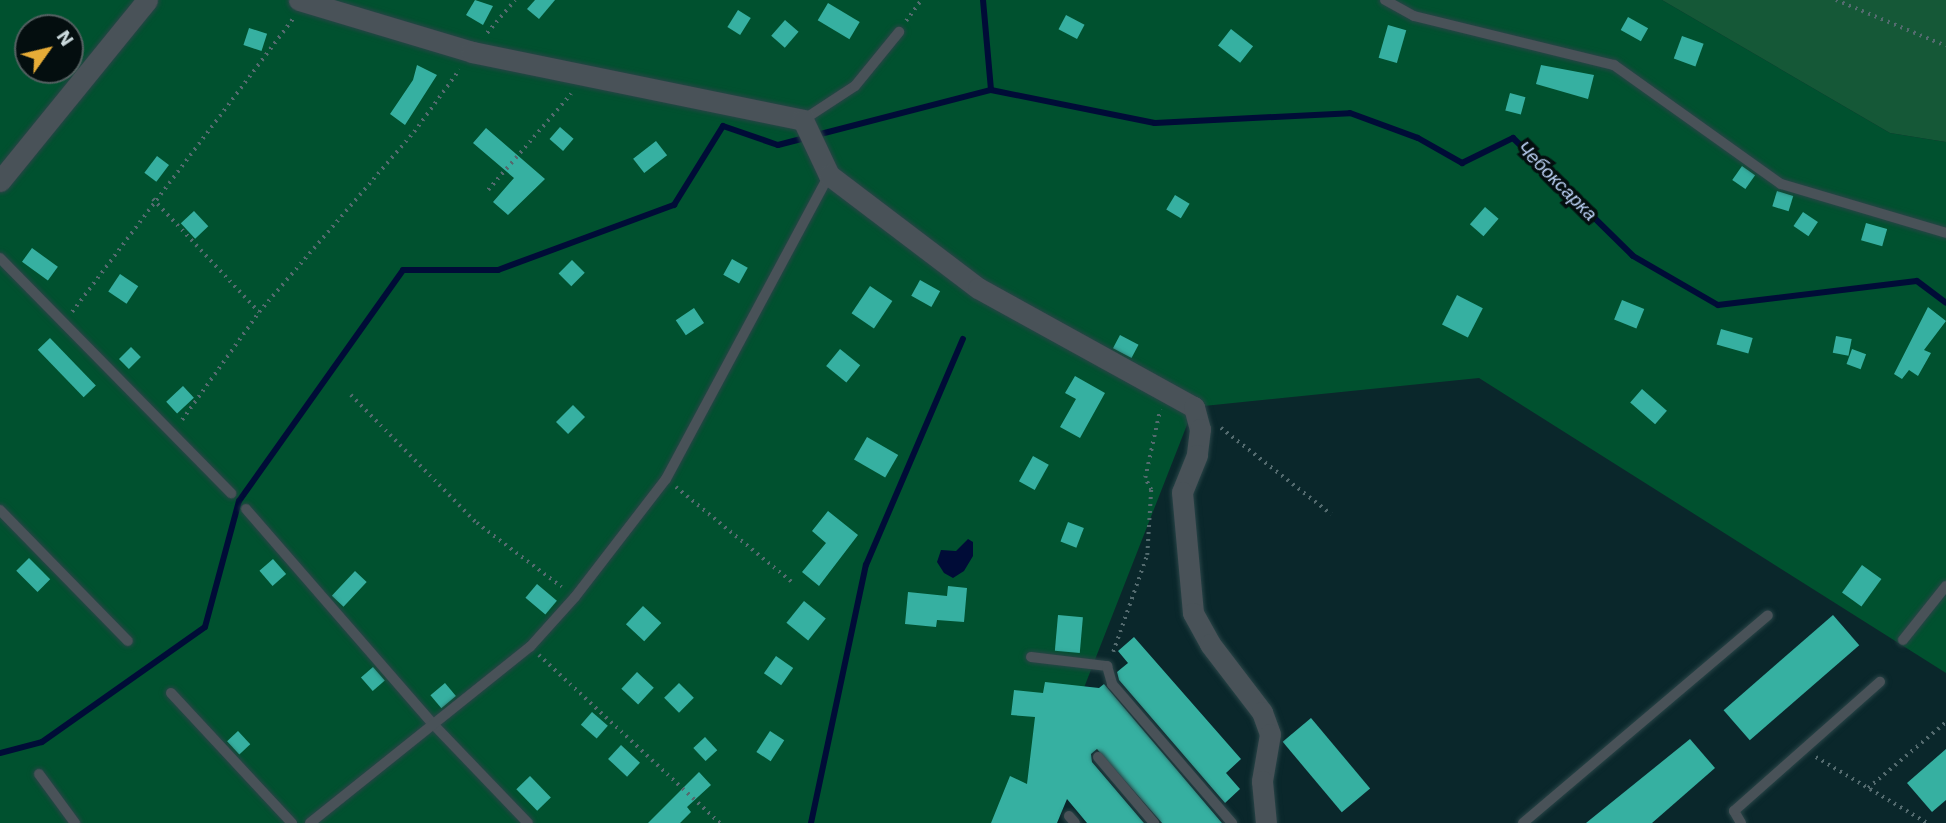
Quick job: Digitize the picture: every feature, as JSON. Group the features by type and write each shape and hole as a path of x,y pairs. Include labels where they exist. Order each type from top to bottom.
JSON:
{"street":[{"path":"0,181 147,0"},
{"path":"303,1 472,52 803,120 829,175 978,288 1194,407 1200,429 1197,455 1182,492 1193,612 1210,645 1262,712 1270,734 1262,781 1266,823"}],"lane":[{"path":"1385,0 1414,16 1614,65 1781,184 1946,233"},
{"path":"803,120 855,86 898,32"},
{"path":"310,823 530,647 575,597 666,479 829,175"},
{"path":"0,258 231,493"},
{"path":"246,509 433,724 528,823"},
{"path":"0,510 128,641"},
{"path":"1903,640 1946,586"},
{"path":"1530,821 1768,615"},
{"path":"1031,657 1107,666 1112,684 1232,823"},
{"path":"1741,823 1734,811 1880,682"},
{"path":"171,693 292,823"},
{"path":"1098,757 1153,823"},
{"path":"39,774 75,823"}],"path":[{"path":"173,432 259,312 414,132 472,52 515,0"},
{"path":"898,32 921,0"},
{"path":"1836,0 1946,46"},
{"path":"65,322 303,1"},
{"path":"488,190 586,76"},
{"path":"153,200 259,312"},
{"path":"1107,666 1128,618 1147,555 1150,491 1145,478 1164,391"},
{"path":"351,395 477,523 575,597"},
{"path":"1194,407 1331,514"},
{"path":"666,479 792,582"},
{"path":"530,647 720,823"},
{"path":"1868,788 1946,722"},
{"path":"1803,748 1927,823"}],"green space":[{"path":"0,0 1662,0 1890,133 1946,142 1946,673 1479,378 1194,407 1031,823 0,823"},
{"path":"1662,0 1946,0 1946,142 1890,133"}],"water":[{"path":"968,539 973,542 973,556 964,571 953,578 944,573 937,562 941,550 956,551"}],"building":[{"path":"475,0 493,6 483,25 466,15"},
{"path":"535,0 555,0 539,19 527,9"},
{"path":"828,3 860,22 849,39 818,20"},
{"path":"738,10 751,18 740,35 727,27"},
{"path":"1066,15 1085,25 1077,39 1058,29"},
{"path":"1628,17 1648,28 1641,41 1621,30"},
{"path":"785,20 799,32 785,48 771,36"},
{"path":"1388,25 1406,30 1397,63 1379,58"},
{"path":"249,28 267,34 262,51 243,45"},
{"path":"1231,29 1253,46 1240,63 1218,46"},
{"path":"1682,36 1704,44 1695,66 1674,59"},
{"path":"417,65 437,75 405,125 390,114 413,80"},
{"path":"1541,65 1594,75 1588,99 1536,84"},
{"path":"1510,93 1525,97 1521,115 1505,110"},
{"path":"560,127 574,139 563,151 550,139"},
{"path":"486,128 545,179 508,215 493,202 514,178 473,143"},
{"path":"656,141 667,155 644,173 633,159"},
{"path":"157,156 169,165 156,182 144,173"},
{"path":"1742,166 1755,175 1745,189 1732,180"},
{"path":"1777,191 1793,196 1789,211 1772,206"},
{"path":"1175,195 1190,204 1181,218 1166,210"},
{"path":"1485,207 1499,219 1483,236 1470,224"},
{"path":"194,211 208,226 195,239 181,223"},
{"path":"1803,212 1818,222 1808,236 1793,226"},
{"path":"1866,223 1887,229 1882,246 1861,240"},
{"path":"32,248 58,267 48,281 22,262"},
{"path":"732,259 748,268 739,283 723,275"},
{"path":"572,260 585,273 571,286 559,273"},
{"path":"120,274 138,286 126,304 108,291"},
{"path":"920,280 940,291 931,307 911,296"},
{"path":"870,286 892,301 874,328 852,313"},
{"path":"1457,295 1483,308 1468,338 1442,324"},
{"path":"1622,300 1644,309 1636,328 1614,319"},
{"path":"1928,307 1946,321 1924,350 1931,353 1918,376 1909,370 1902,379 1894,374"},
{"path":"694,308 704,323 686,335 676,320"},
{"path":"1721,329 1753,338 1748,353 1717,344"},
{"path":"1120,335 1139,345 1131,358 1113,348"},
{"path":"1836,336 1852,339 1848,356 1833,353"},
{"path":"50,338 96,385 84,397 38,350"},
{"path":"131,347 141,357 129,369 119,359"},
{"path":"840,349 860,365 846,382 826,366"},
{"path":"1852,349 1866,354 1861,369 1847,364"},
{"path":"1075,376 1105,393 1080,438 1060,427 1076,399 1065,393"},
{"path":"183,386 194,398 177,413 166,402"},
{"path":"1642,389 1667,411 1655,424 1630,403"},
{"path":"573,405 585,417 568,434 556,422"},
{"path":"867,437 898,455 885,478 854,460"},
{"path":"1033,456 1049,465 1035,490 1019,481"},
{"path":"828,511 858,535 819,586 802,572 826,543 812,531"},
{"path":"1068,522 1084,528 1076,548 1060,542"},
{"path":"29,558 50,579 37,592 16,571"},
{"path":"273,559 286,574 273,586 259,571"},
{"path":"1862,565 1881,579 1861,607 1842,593"},
{"path":"355,571 367,582 344,607 332,596"},
{"path":"537,584 557,601 545,615 525,598"},
{"path":"948,586 967,588 964,622 937,620 936,627 905,624 908,592 947,596"},
{"path":"804,601 826,619 808,640 786,623"},
{"path":"643,606 661,623 644,641 626,624"},
{"path":"1058,615 1083,617 1080,653 1055,651"},
{"path":"1833,615 1859,645 1750,740 1724,710"},
{"path":"1134,637 1241,759 1226,773 1240,789 1225,803 1119,680 1117,672 1128,663 1118,651"},
{"path":"776,656 793,668 781,685 764,673"},
{"path":"373,667 385,681 373,691 361,677"},
{"path":"637,672 654,688 638,705 621,689"},
{"path":"1045,682 1099,688 1104,684 1222,823 1162,823 1097,749 1091,754 1092,762 1144,823 1087,823 1067,799 1057,823 991,823 1010,776 1027,784 1035,717 1011,715 1014,690 1043,693"},
{"path":"445,683 456,696 441,708 430,695"},
{"path":"679,683 694,698 679,713 664,698"},
{"path":"592,712 608,726 597,739 581,725"},
{"path":"1311,718 1370,788 1342,812 1283,742"},
{"path":"238,731 250,744 239,754 227,741"},
{"path":"770,731 784,740 771,761 756,752"},
{"path":"705,737 717,750 706,761 693,748"},
{"path":"1690,739 1715,768 1652,823 1586,823"},
{"path":"621,745 640,763 627,777 608,759"},
{"path":"1946,749 1946,800 1932,812 1907,783"},
{"path":"699,772 711,785 687,807 691,812 680,823 648,823"},
{"path":"530,776 551,798 537,811 516,789"}],"waterway":[{"name":"Чебоксарка","path":"983,0 991,90 1155,123 1350,113 1418,138 1462,163 1513,138 1633,256 1718,305 1917,281 1946,303"},
{"path":"0,753 42,742 205,627 239,501 403,270 498,270 674,205 723,126 778,145 991,90"},
{"path":"811,823 866,565 963,339"}]}
